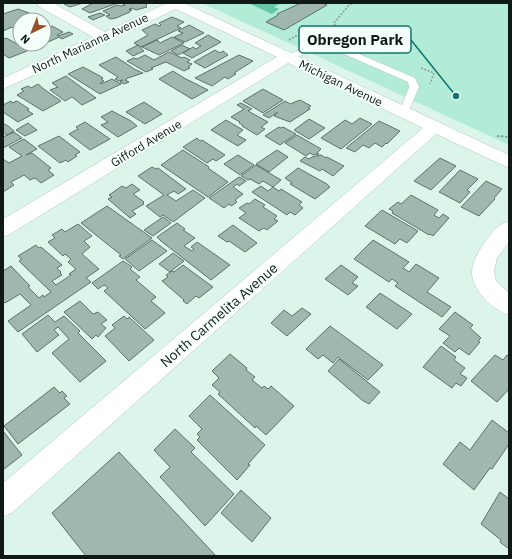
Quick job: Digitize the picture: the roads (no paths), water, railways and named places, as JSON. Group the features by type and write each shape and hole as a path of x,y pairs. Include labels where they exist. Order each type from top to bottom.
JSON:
{"street":[{"path":"43,3 104,37"},
{"name":"North Marianna Avenue","path":"3,84 176,3"},
{"name":"Michigan Avenue","path":"176,3 288,58 509,162"},
{"name":"Gifford Avenue","path":"3,229 288,58"},
{"name":"North Carmelita Avenue","path":"3,502 434,127"},
{"path":"509,228 487,255 483,276 487,287 509,306"}],"lane":[{"path":"288,58 310,50 336,47 412,80 414,87 404,113"}],"place":[{"name":"Obregon Park","path":"456,96"}]}
